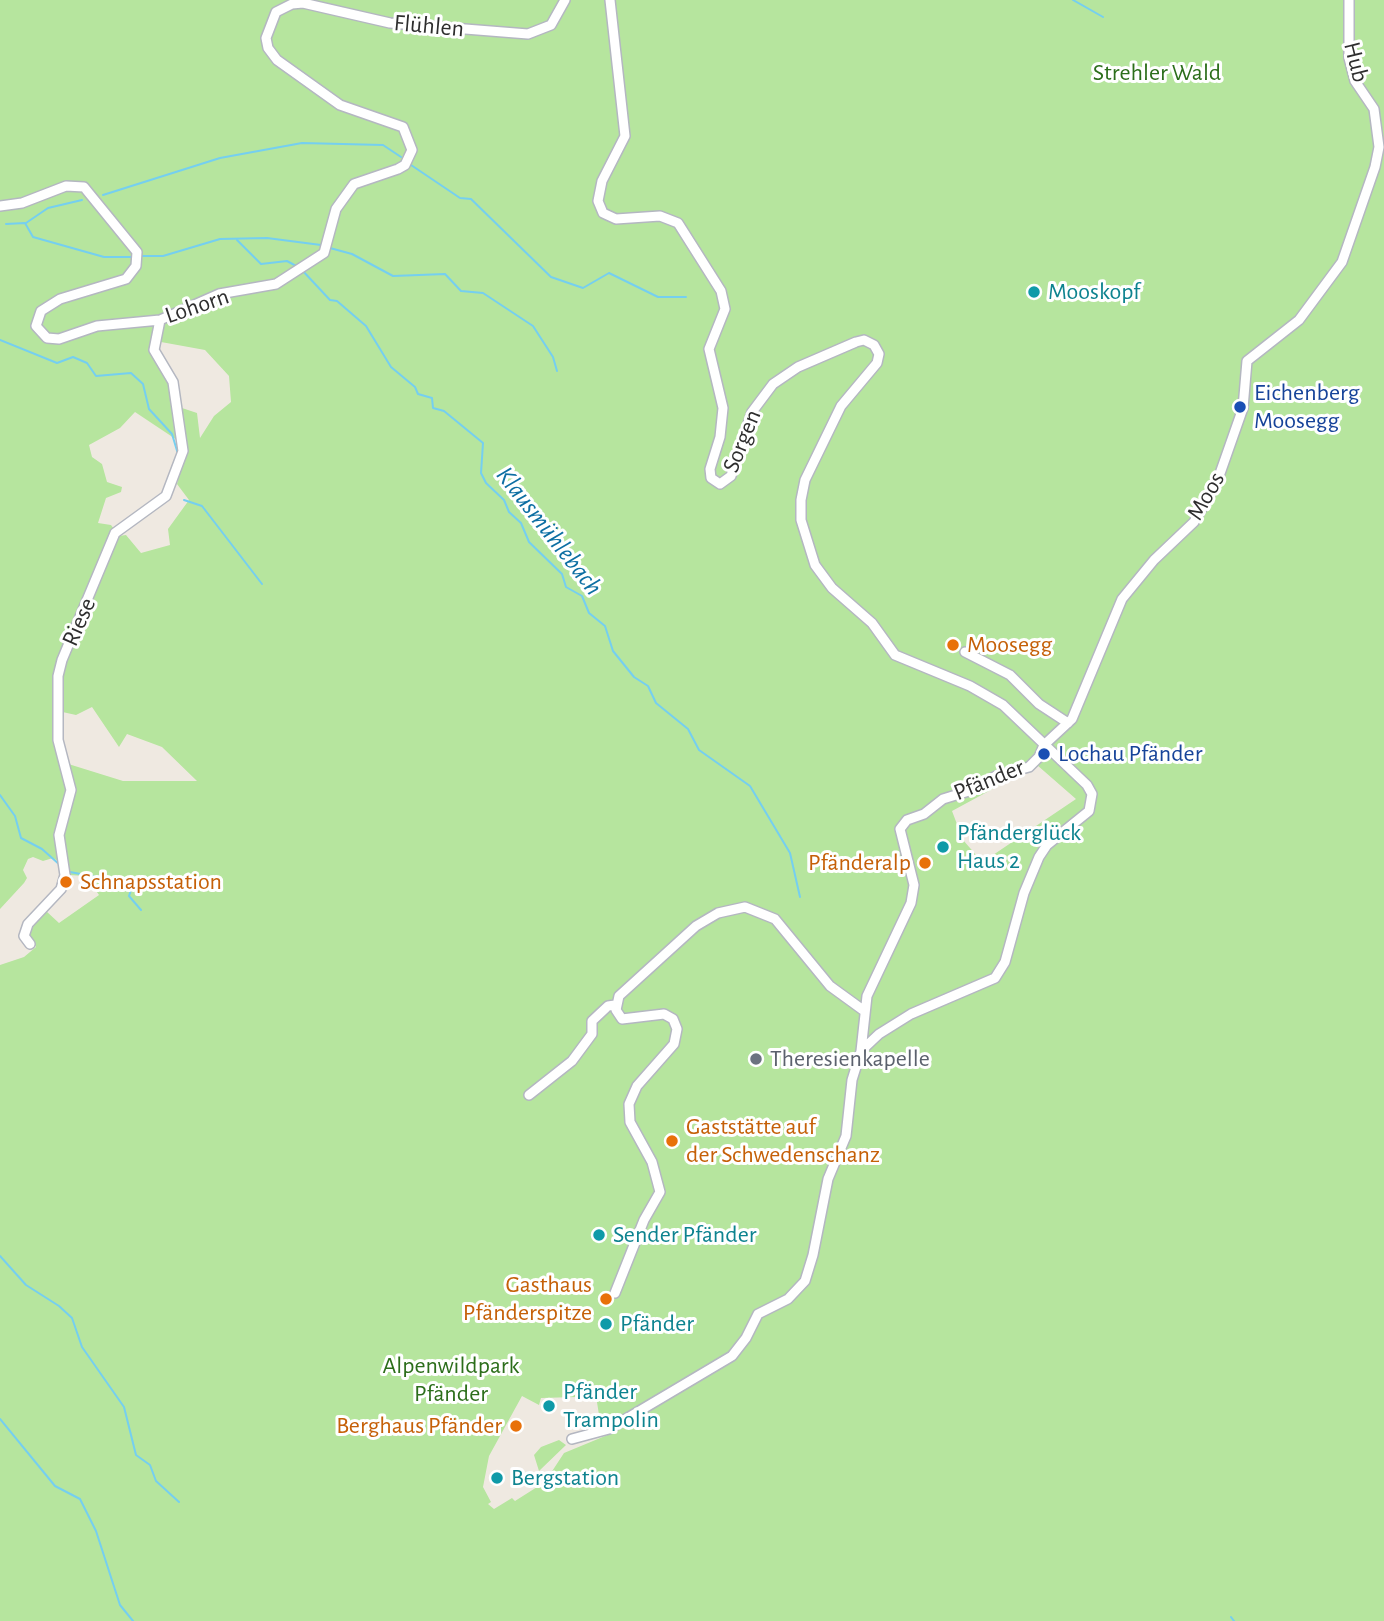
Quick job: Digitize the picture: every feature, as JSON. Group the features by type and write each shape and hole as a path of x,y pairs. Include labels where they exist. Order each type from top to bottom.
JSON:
{"street":[{"name":"Flühlen","path":"266,38 276,12 298,3 390,23 528,34 545,29 556,19 565,0"},
{"name":"Sorgen","path":"610,0 625,136 602,181 598,201 603,213 616,219 660,216 678,223 721,291 725,309 709,349 721,387 723,414 710,478 720,484 732,476 752,412 773,384 798,367 856,342 868,341 874,345 879,354 877,363 841,406 810,466 801,500 801,520 815,565 825,581 872,623 895,655 993,698 1012,712 1044,745"},
{"name":"Hub","path":"1349,0 1349,58 1355,81 1374,109 1379,147 1350,243"},
{"name":"Lohorn","path":"0,206 22,202 66,186 84,187 137,255 133,272 118,283 50,304 37,316 37,331 47,338 59,339 97,326 160,320 219,294 276,284 301,269 326,246 336,209 348,190 360,180 405,164 411,156 411,143 403,127 340,105 291,72 272,54 266,38"},
{"name":"Moos","path":"1044,745 1068,723 1082,702 1122,599 1205,506 1235,437 1243,408 1247,361 1299,320 1336,274 1350,243"},
{"name":"Riese","path":"30,944 24,936 28,924 61,889 65,875 59,835 71,790 58,740 58,676 62,660 115,533 166,496 183,451 173,382 154,350 160,320"},
{"path":"964,652 1010,675 1040,704 1068,723"},
{"name":"Pfänder","path":"572,1439 609,1429 732,1356 746,1338 758,1314 788,1299 805,1280 813,1255 828,1179 846,1136 852,1080 861,1051 863,1010 873,980 911,903 914,885 900,833 903,823 924,814 943,799 969,791 996,776 1029,767 1039,757 1044,745 1087,785 1092,805 1084,816 1059,835 1039,857 1024,893 1002,968 990,982 911,1014 879,1034 861,1051"},
{"path":"529,1095 572,1061 592,1034 592,1021 608,1006 615,1004 631,983 696,926 718,913 745,907 775,919 830,986 863,1010"},
{"path":"615,1004 617,1014 622,1019 664,1014 673,1019 677,1029 674,1044 637,1086 629,1104 630,1122 652,1162 660,1192 644,1220 615,1293"}],"green space":[{"path":"0,0 1384,0 1384,1621 0,1621 0,965 24,957 36,947 28,934 34,921 46,911 59,923 99,895 86,876 69,875 69,868 53,858 43,861 33,857 28,859 23,870 27,878 24,883 0,909","holes":["161,337 161,342 205,350 229,376 231,402 214,416 200,438 197,413 179,407 157,351","135,412 180,442 182,465 177,484 189,500 168,529 170,545 141,553 126,535 119,536 111,525 98,523 106,498 121,492 122,487 107,482 102,464 92,457 89,445 120,428","92,707 119,747 127,734 162,747 197,781 123,781 62,762 58,711 76,715","1037,765 1076,799 993,855 977,856 963,840 952,811","590,1391 596,1396 600,1421 606,1428 610,1426 610,1434 564,1453 545,1482 515,1501 512,1498 494,1509 488,1504 491,1502 483,1487 489,1456 522,1396 539,1405 541,1398 576,1397 577,1392"]},
{"path":"559,1440 566,1445 539,1471 534,1455 541,1447"}],"waterway":[{"path":"1073,0 1103,17"},
{"path":"103,195 220,158 302,143 383,145 401,157"},
{"path":"411,165 460,198 471,199 551,277 583,288 609,273 658,297 686,297"},
{"path":"26,223 48,208 82,200"},
{"name":"Klausmühlebach","path":"6,224 25,223 33,237 104,257 132,257"},
{"name":"Klausmühlebach","path":"141,256 163,256 220,239 267,238 321,245"},
{"name":"Klausmühlebach","path":"237,240 261,264 287,261 298,267"},
{"name":"Klausmühlebach","path":"330,248 352,254 393,276 445,274 461,291 483,293 533,326 553,357 557,371"},
{"name":"Klausmühlebach","path":"302,270 330,300 337,301 366,326 391,367 415,387 418,394 432,398 433,408 444,411 483,443 481,473 486,483 504,500 509,512 521,523 529,542 562,574 566,587 582,596 589,613 605,626 613,651 634,677 648,686 656,703 688,729 699,750 750,786 790,853 800,897"},
{"path":"0,340 57,363 73,357 87,363 96,376 131,373 143,384 149,409 172,434 178,454"},
{"path":"184,500 202,506 262,584"},
{"path":"0,795 15,816 21,838 42,849 60,865"},
{"path":"70,872 133,884 129,896 141,910"},
{"path":"0,1256 26,1285 59,1306 72,1318 82,1347 124,1407 136,1455 150,1465 156,1481 179,1502"},
{"path":"0,1419 55,1486 80,1499 96,1531 120,1605 133,1621"},
{"path":"1231,1617 1234,1621"}],"place":[{"name":"Mooskopf","path":"1034,292"},
{"name":"Eichenberg Moosegg","path":"1240,407"},
{"name":"Moosegg","path":"953,645"},
{"name":"Lochau Pfänder","path":"1044,754"},
{"name":"Pfänderglück Haus 2","path":"943,847"},
{"name":"Pfänderalp","path":"925,863"},
{"name":"Schnapsstation","path":"66,882"},
{"name":"Theresienkapelle","path":"756,1059"},
{"name":"Gaststätte auf der Schwedenschanz","path":"672,1141"},
{"name":"Sender Pfänder","path":"599,1235"},
{"name":"Gasthaus Pfänderspitze","path":"606,1299"},
{"name":"Pfänder","path":"606,1324"},
{"name":"Pfänder Trampolin","path":"549,1406"},
{"name":"Berghaus Pfänder","path":"516,1426"},
{"name":"Bergstation","path":"497,1478"}],"park label":[{"name":"Strehler Wald","path":"1157,73"},
{"name":"Alpenwildpark Pfänder","path":"451,1380"}]}
